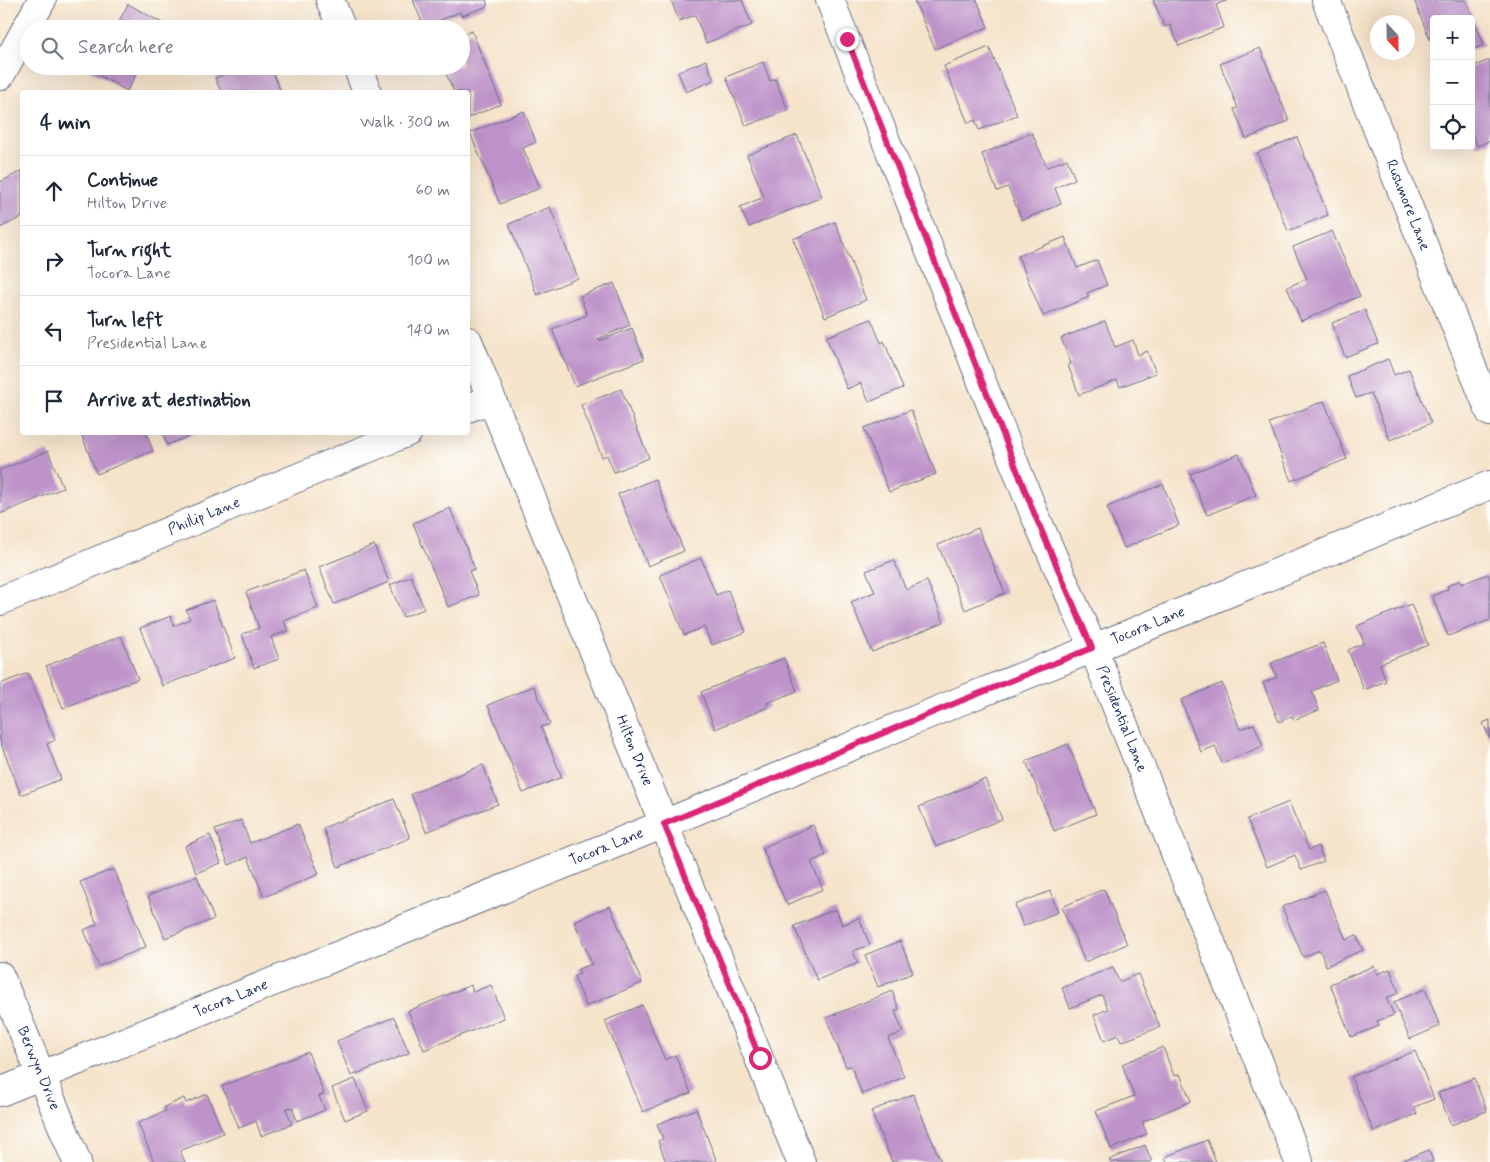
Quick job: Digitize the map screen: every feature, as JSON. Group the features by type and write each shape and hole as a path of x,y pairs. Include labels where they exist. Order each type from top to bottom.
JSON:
{"street":[{"path":"31,20 42,0"},
{"path":"330,0 338,20"},
{"name":"Presidential Lane","path":"830,0 1034,513 1092,648 1299,1162"},
{"name":"Rushmore Lane","path":"1326,0 1490,412"},
{"path":"0,76 20,40"},
{"path":"361,75 367,90"},
{"name":"Hilton Drive","path":"470,352 479,403 664,824 800,1162"},
{"name":"Phillip Lane","path":"0,601 401,435"},
{"name":"Tocora Lane","path":"0,1092 664,824 1490,485"},
{"name":"Berwyn Drive","path":"0,976 77,1162"}],"building":[{"path":"413,0 486,0 488,6 461,16 460,12 441,20 421,20"},
{"path":"671,0 742,0 752,25 706,43 695,15 679,21"},
{"path":"914,0 977,0 988,27 935,49"},
{"path":"1153,0 1228,0 1216,5 1224,27 1179,46 1170,25 1165,27"},
{"path":"1414,0 1466,0 1472,15 1430,15 1430,40"},
{"path":"128,4 157,20 120,20"},
{"path":"1475,22 1484,45 1475,48"},
{"path":"472,31 501,104 470,117 470,90 453,90 447,75 470,75 470,32"},
{"path":"989,47 1017,115 979,130 975,120 968,123 944,66"},
{"path":"1260,48 1289,121 1246,139 1234,109 1238,108 1220,64"},
{"path":"706,60 714,80 686,92 678,72"},
{"path":"1490,60 1490,141 1477,146 1475,141 1475,66"},
{"path":"763,62 770,81 775,79 788,110 746,126 726,77"},
{"path":"98,75 136,75 128,90"},
{"path":"222,75 274,75 280,90 220,90 215,78"},
{"path":"524,111 536,142 523,148 540,188 500,204 470,133"},
{"path":"1032,133 1047,167 1067,159 1075,179 1055,188 1061,204 1022,220 1008,187 997,191 982,154"},
{"path":"797,135 822,197 749,227 740,207 764,197 747,155"},
{"path":"1297,137 1328,215 1288,231 1257,153"},
{"path":"20,172 20,218 0,228 0,182"},
{"path":"550,207 578,278 537,295 509,224"},
{"path":"835,222 866,300 825,317 793,239"},
{"path":"1332,231 1360,296 1301,321 1287,287 1307,279 1293,247"},
{"path":"1065,237 1077,268 1097,260 1107,285 1087,293 1089,297 1043,316 1018,256"},
{"path":"614,283 630,325 598,339 599,341 632,328 644,359 575,386 552,329 587,315 580,296"},
{"path":"1365,310 1378,344 1345,357 1332,323"},
{"path":"871,319 881,343 884,341 903,388 869,402 861,383 847,389 826,337"},
{"path":"1105,321 1115,347 1133,340 1138,355 1147,351 1156,373 1120,387 1117,380 1079,395 1068,365 1071,364 1061,338"},
{"path":"1388,359 1394,375 1409,369 1431,423 1390,440 1371,393 1356,398 1347,376"},
{"path":"621,389 649,458 614,472 607,455 602,457 581,405"},
{"path":"1324,401 1347,459 1291,481 1269,423"},
{"path":"911,410 936,474 889,492 864,428"},
{"path":"147,435 153,451 97,474 82,436"},
{"path":"163,435 192,435 167,445"},
{"path":"48,451 63,488 0,514 0,470"},
{"path":"1239,454 1256,495 1207,515 1190,474"},
{"path":"655,479 684,551 648,566 618,494"},
{"path":"1163,484 1179,525 1124,548 1107,507"},
{"path":"450,508 475,569 469,571 479,595 448,607 413,523"},
{"path":"978,528 1005,593 965,610 938,545"},
{"path":"374,545 389,582 334,604 319,567"},
{"path":"701,558 716,595 728,590 746,632 712,645 704,627 684,635 660,575"},
{"path":"894,560 906,590 927,581 944,622 872,652 851,602 875,592 866,571"},
{"path":"304,570 318,608 284,621 288,631 271,637 279,659 254,668 242,634 259,628 246,592"},
{"path":"1488,574 1490,579 1490,620 1448,636 1432,596 1448,589 1447,586 1460,580 1461,584"},
{"path":"411,576 424,609 403,617 390,585"},
{"path":"213,600 235,658 162,686 140,628 171,616 174,626 190,619 186,610"},
{"path":"1411,604 1428,645 1380,664 1386,681 1364,690 1348,650 1364,643 1357,626"},
{"path":"121,636 138,679 63,708 46,666"},
{"path":"1323,643 1337,680 1312,691 1319,710 1294,720 1292,716 1279,722 1263,683 1277,677 1271,663"},
{"path":"784,658 797,691 767,703 769,707 715,729 701,692"},
{"path":"28,673 55,740 47,744 61,779 21,795 0,741 0,684"},
{"path":"1222,683 1240,729 1254,724 1263,746 1222,763 1215,746 1201,752 1181,700"},
{"path":"534,686 550,724 541,727 562,777 523,793 488,705"},
{"path":"1490,720 1490,739 1483,723"},
{"path":"1068,744 1096,814 1054,831 1026,761"},
{"path":"483,765 498,804 426,832 411,794"},
{"path":"985,779 1002,819 936,847 919,807"},
{"path":"394,799 410,838 338,867 323,828"},
{"path":"1289,802 1309,850 1318,846 1324,861 1301,870 1295,855 1267,867 1247,819"},
{"path":"241,820 250,843 298,824 319,874 264,897 248,857 229,865 215,830"},
{"path":"813,825 826,855 811,862 823,889 787,905 762,848"},
{"path":"210,835 221,863 196,873 185,846"},
{"path":"114,869 146,947 99,966 84,930 97,924 80,882"},
{"path":"197,876 214,919 165,938 148,896"},
{"path":"1104,889 1127,944 1085,962 1062,907"},
{"path":"1325,890 1346,940 1356,935 1363,950 1326,966 1320,950 1303,957 1282,907"},
{"path":"1050,891 1058,912 1023,926 1015,905"},
{"path":"610,906 642,983 586,1006 574,976 580,974 578,969 592,964 574,921"},
{"path":"836,909 842,925 859,918 870,945 853,951 858,963 817,980 794,926"},
{"path":"900,941 913,973 878,987 865,955"},
{"path":"1374,966 1377,974 1390,969 1399,993 1386,998 1394,1015 1377,1021 1379,1026 1351,1037 1330,984"},
{"path":"1113,967 1119,982 1138,974 1160,1027 1121,1042 1118,1035 1104,1041 1094,1015 1108,1009 1102,995 1070,1008 1062,988"},
{"path":"471,985 473,992 491,985 504,1018 424,1050 408,1011"},
{"path":"1425,989 1440,1026 1410,1039 1394,1002"},
{"path":"892,991 899,1009 895,1011 903,1032 888,1038 904,1077 862,1094 851,1066 846,1067 826,1018"},
{"path":"642,1005 665,1060 675,1055 691,1093 643,1112 605,1021"},
{"path":"394,1017 409,1053 351,1076 337,1041"},
{"path":"1163,1047 1174,1076 1180,1074 1191,1101 1142,1122 1147,1134 1111,1149 1096,1111 1134,1096 1122,1064"},
{"path":"1415,1051 1434,1099 1414,1107 1417,1114 1374,1132 1351,1077"},
{"path":"308,1052 324,1094 319,1096 325,1110 297,1121 292,1107 286,1109 292,1124 261,1136 256,1121 239,1128 222,1086"},
{"path":"1474,1078 1487,1111 1451,1125 1438,1093"},
{"path":"355,1079 368,1111 345,1120 332,1088"},
{"path":"207,1094 223,1133 180,1151 185,1162 154,1162 138,1123 166,1111 164,1107 184,1098 186,1103"},
{"path":"913,1094 941,1162 892,1162 871,1111"},
{"path":"696,1109 717,1162 666,1162 658,1141 663,1139 657,1124"},
{"path":"1207,1140 1216,1162 1167,1162 1165,1157"},
{"path":"1145,1145 1152,1162 1110,1162 1109,1160"},
{"path":"1429,1150 1433,1162 1399,1162"}],"route":[{"path":"760,1058 664,824 784,773 1092,648 1034,513 847,39"}]}
